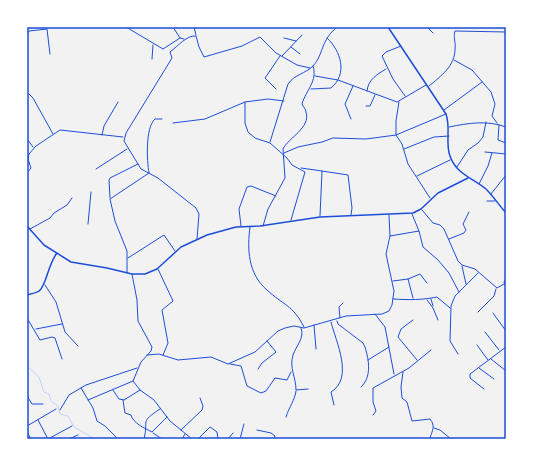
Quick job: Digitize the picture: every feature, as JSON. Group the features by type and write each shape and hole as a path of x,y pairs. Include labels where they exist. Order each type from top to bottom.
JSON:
{"street":[{"path":"126,27 164,49 180,38 185,39"},
{"path":"173,27 180,38"},
{"path":"194,27 199,47 204,57 242,46 260,37 281,56 297,65 310,68"},
{"path":"270,142 284,101 286,90 291,80 313,66 327,37 338,27"},
{"path":"388,27 446,114 449,127 449,151 451,159 456,167 490,194 506,213"},
{"path":"427,27 432,33"},
{"path":"27,34 29,28"},
{"path":"29,31 47,29 50,54"},
{"path":"430,198 408,164 396,135 396,121 399,101 405,96 428,85 442,75 453,59 456,48 455,31 506,32"},
{"path":"276,89 265,78 281,56 302,35"},
{"path":"123,138 171,60 172,57 170,52 189,36 196,36"},
{"path":"310,89 331,88 338,80 341,66 338,52 327,37"},
{"path":"284,38 296,41"},
{"path":"152,58 153,44"},
{"path":"402,46 382,55 387,68 405,96"},
{"path":"291,47 300,54"},
{"path":"453,59 472,70 483,81 493,97 495,104 492,116 497,123"},
{"path":"279,152 283,150 284,146 295,136 303,125 306,112 302,104 310,89 314,76 313,66"},
{"path":"367,91 368,84 372,78 387,68"},
{"path":"314,76 338,80 399,101"},
{"path":"444,110 483,81"},
{"path":"351,120 345,104 353,86"},
{"path":"27,92 33,98 53,134"},
{"path":"366,106 370,106 375,94"},
{"path":"173,123 205,119 245,102 268,99 284,101"},
{"path":"102,135 104,126 118,102"},
{"path":"245,102 245,123 248,132 255,138 270,142 292,165 301,168 348,175 352,208 351,216"},
{"path":"284,153 298,147 333,138 366,139 396,135 446,114"},
{"path":"149,173 146,149 151,125 155,119 162,119"},
{"path":"456,167 468,150 478,143 483,137 486,122"},
{"path":"449,127 486,122 497,123 506,127"},
{"path":"499,124 498,140 506,143"},
{"path":"27,173 31,168 28,157 34,148 53,134 63,130 123,138"},
{"path":"403,149 434,137 449,136"},
{"path":"123,138 141,169 149,173 196,208 199,214 197,239"},
{"path":"27,139 34,148"},
{"path":"96,169 128,148"},
{"path":"263,226 268,208 285,178 283,150"},
{"path":"484,152 492,154 506,154"},
{"path":"478,184 488,166 492,154"},
{"path":"417,176 451,159"},
{"path":"127,273 128,258 126,247 112,210 109,180 110,178 138,164"},
{"path":"291,220 305,174 301,168"},
{"path":"320,217 322,171"},
{"path":"110,199 149,173"},
{"path":"490,194 506,175"},
{"path":"27,226 44,245 78,264 107,268 132,274 144,274 157,269 175,252 197,239 242,226 263,226 291,220 320,217 412,213 421,209 430,198 468,178"},
{"path":"242,226 239,209 247,187 251,186 276,196"},
{"path":"88,224 91,192"},
{"path":"29,229 50,218 54,213 67,205 72,198"},
{"path":"487,201 496,201"},
{"path":"421,209 433,223 443,227 458,261 462,265 476,269 497,288"},
{"path":"448,240 464,234 466,230 463,224 469,212"},
{"path":"412,213 423,247 438,260 459,292"},
{"path":"230,363 255,352 278,331 285,328 294,326 304,328 314,324 352,316 375,314 389,310 394,291 386,254 390,236 388,215"},
{"path":"250,227 248,251 252,270 266,290 293,310 304,328"},
{"path":"390,236 419,231"},
{"path":"128,258 164,235 175,252"},
{"path":"27,295 40,291 45,285 49,264 56,253"},
{"path":"462,265 466,284"},
{"path":"157,269 173,301 162,310 168,343 163,355"},
{"path":"458,354 450,341 451,309 455,296 478,272"},
{"path":"88,400 133,381 137,368 151,351 152,347 138,321 138,300 132,274"},
{"path":"392,281 408,279 420,274 428,284"},
{"path":"478,312 494,296 497,288 504,284 506,278"},
{"path":"408,279 413,299"},
{"path":"45,285 56,302 65,332 78,346"},
{"path":"392,300 426,300 439,297 451,309"},
{"path":"430,299 438,320"},
{"path":"426,300 433,308"},
{"path":"340,319 339,307 343,303"},
{"path":"493,313 506,331"},
{"path":"375,314 385,327 394,375"},
{"path":"27,318 35,329 40,340 52,337 55,338 62,359"},
{"path":"336,320 341,327 363,343 367,354 369,374 366,382 361,387"},
{"path":"412,320 401,329 398,338 418,360"},
{"path":"331,321 343,370 338,387 331,392 334,405"},
{"path":"35,329 63,324"},
{"path":"314,324 316,349"},
{"path":"286,417 290,406 296,398 296,390 292,372 293,356 302,336 300,328"},
{"path":"485,332 500,351"},
{"path":"258,369 262,363 276,352 267,341"},
{"path":"477,345 489,359 506,371"},
{"path":"367,360 389,347"},
{"path":"484,389 470,376 489,359 506,347"},
{"path":"373,415 376,411 373,402 373,388 394,375 403,372 431,350"},
{"path":"147,355 163,355 178,360 211,357 225,363 241,366 247,386 261,393 266,391 275,378 287,380 292,372"},
{"path":"60,410 69,395 80,388 137,368"},
{"path":"479,368 494,380"},
{"path":"403,372 402,397 407,402 412,421 430,419 433,428 430,438"},
{"path":"133,381 140,390 154,400 167,417 192,439"},
{"path":"80,388 88,400 97,421 102,423 118,439"},
{"path":"296,390 308,389"},
{"path":"113,390 119,399 123,400 130,398 140,390"},
{"path":"27,396 32,404 43,404"},
{"path":"181,430 202,410 203,406 200,398"},
{"path":"123,400 125,413 131,415 131,418 145,429 162,439"},
{"path":"144,439 144,423 161,408"},
{"path":"27,426 56,409"},
{"path":"152,432 167,417"},
{"path":"38,420 48,439 72,426"},
{"path":"240,439 244,424"},
{"path":"198,439 210,427 217,432 218,439"},
{"path":"433,428 440,430 451,439"},
{"path":"257,430 273,433 275,436 274,439"},
{"path":"27,432 31,439"},
{"path":"228,439 233,433"},
{"path":"182,439 185,434"},
{"path":"69,439 78,435"}],"waterway":[{"path":"27,366 39,377 44,392 49,394 51,401 58,406 60,414 68,416 74,427 95,439"}]}
